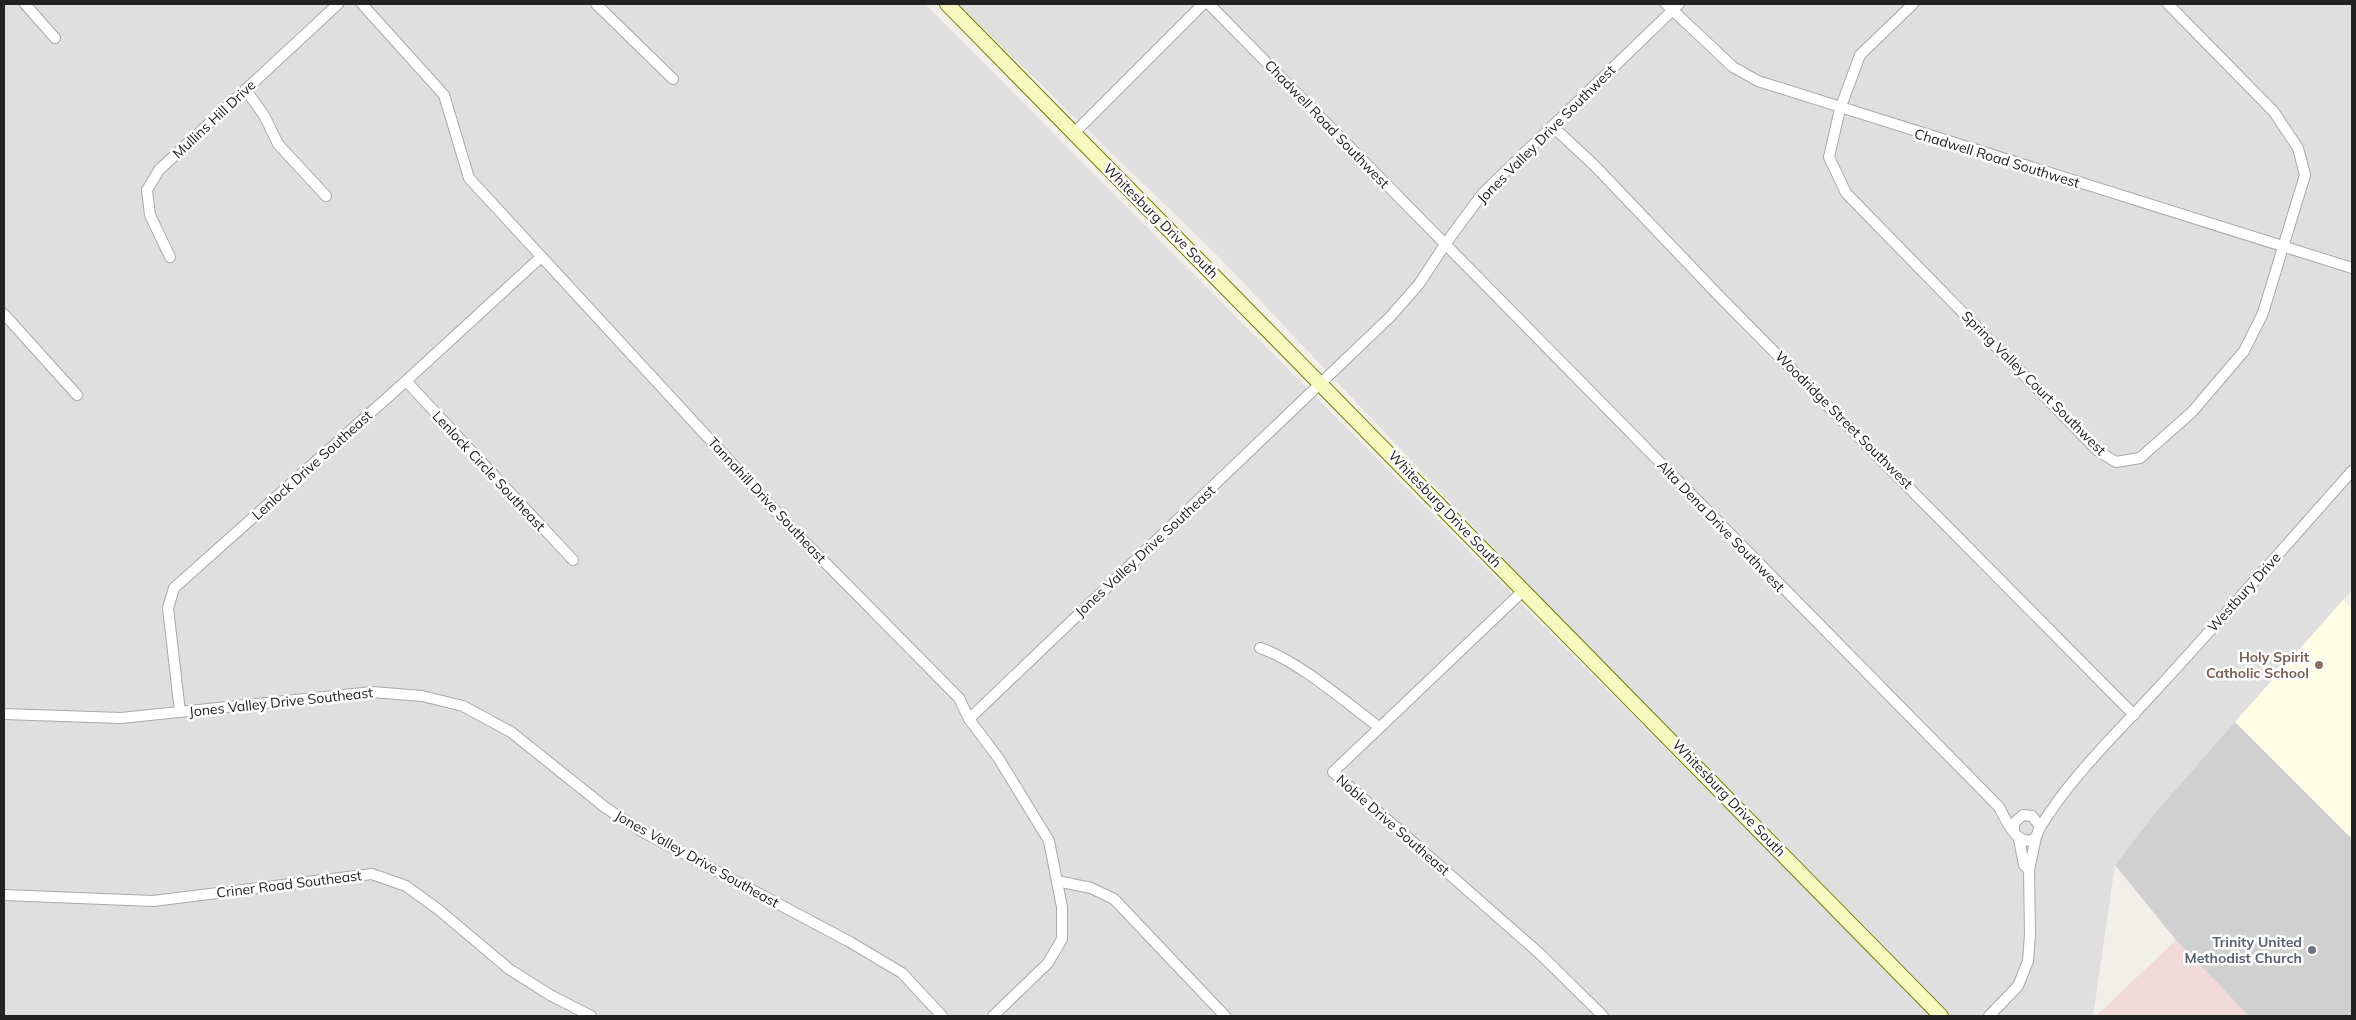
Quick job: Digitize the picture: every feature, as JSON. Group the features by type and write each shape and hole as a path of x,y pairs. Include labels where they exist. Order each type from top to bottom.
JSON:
{"main road":[{"name":"Whitesburg Drive South","path":"947,4 1941,1016"}],"street":[{"path":"25,4 56,38"},
{"name":"Mullins Hill Drive","path":"170,257 150,216 147,190 159,170 338,4"},
{"name":"Tannahill Drive Southeast","path":"362,4 444,95 469,178 794,531 958,698 969,719 999,759 1049,841 1062,906 1062,939 1048,963 993,1016"},
{"path":"596,4 673,79"},
{"path":"1074,133 1203,4"},
{"name":"Chadwell Road Southwest","path":"1209,4 1446,243"},
{"name":"Spring Valley Court Southwest","path":"1912,4 1860,55 1840,109 1829,157 1846,193 2098,451 2116,462 2140,458 2192,412 2244,351 2263,313 2285,248 2305,175 2298,148 2274,112 2168,4"},
{"name":"Chadwell Road Southwest","path":"1672,6 1733,67 1758,82 2352,268"},
{"name":"Jones Valley Drive Southwest","path":"1321,384 1390,317 1413,291 1482,193 1672,6"},
{"path":"246,90 265,117 278,144 326,196"},
{"name":"Woodridge Street Southwest","path":"1552,126 1594,165 1722,299 2134,715"},
{"name":"Alta Dena Drive Southwest","path":"1446,243 1999,807 2017,835"},
{"name":"Lenlock Drive Southeast","path":"180,712 168,608 174,588 406,381 541,257"},
{"path":"4,314 77,395"},
{"name":"Lenlock Circle Southeast","path":"406,381 573,560"},
{"name":"Jones Valley Drive Southeast","path":"969,719 1321,384"},
{"name":"Westbury Drive","path":"1989,1016 2018,986 2028,961 2030,934 2029,870 2038,833 2056,802 2090,761 2134,715 2352,472"},
{"name":"Noble Drive Southeast","path":"1524,590 1333,772 1539,953 1603,1016"},
{"path":"1260,648 1270,651 1311,676 1379,727"},
{"name":"Jones Valley Drive Southeast","path":"4,714 121,718 372,692 422,696 463,706 511,732 606,808 643,832 850,942 902,974 942,1016"},
{"name":"Westbury Drive","path":"2028,815 2056,802"},
{"name":"Alta Dena Drive Southwest","path":"1999,807 2028,815"},
{"path":"2028,815 2038,821 2038,833 2028,841 2017,835 2014,823 2028,815"},
{"name":"Westbury Drive","path":"2017,835 2024,864 2029,870"},
{"name":"Criner Road Southeast","path":"4,895 153,901 372,874 406,886 439,910 509,968 550,995 591,1016"},
{"path":"1057,881 1091,888 1114,899 1225,1016"}],"shaded area":[{"path":"4,4 925,4 1932,1016 4,1016"},
{"path":"958,4 2352,4 2352,590 2155,813 2115,865 2093,1016 1936,1016 1220,258"},
{"name":"Holy Spirit Catholic School","path":"2343,600 2352,609 2352,839 2235,722"},
{"path":"2235,722 2352,839 2352,1016 2249,1016 2176,940 2115,865 2155,813"},
{"path":"2176,940 2249,1016 2096,1016"}],"place":[{"name":"Holy Spirit Catholic School","path":"2319,665"},
{"name":"Trinity United Methodist Church","path":"2312,950"}]}
